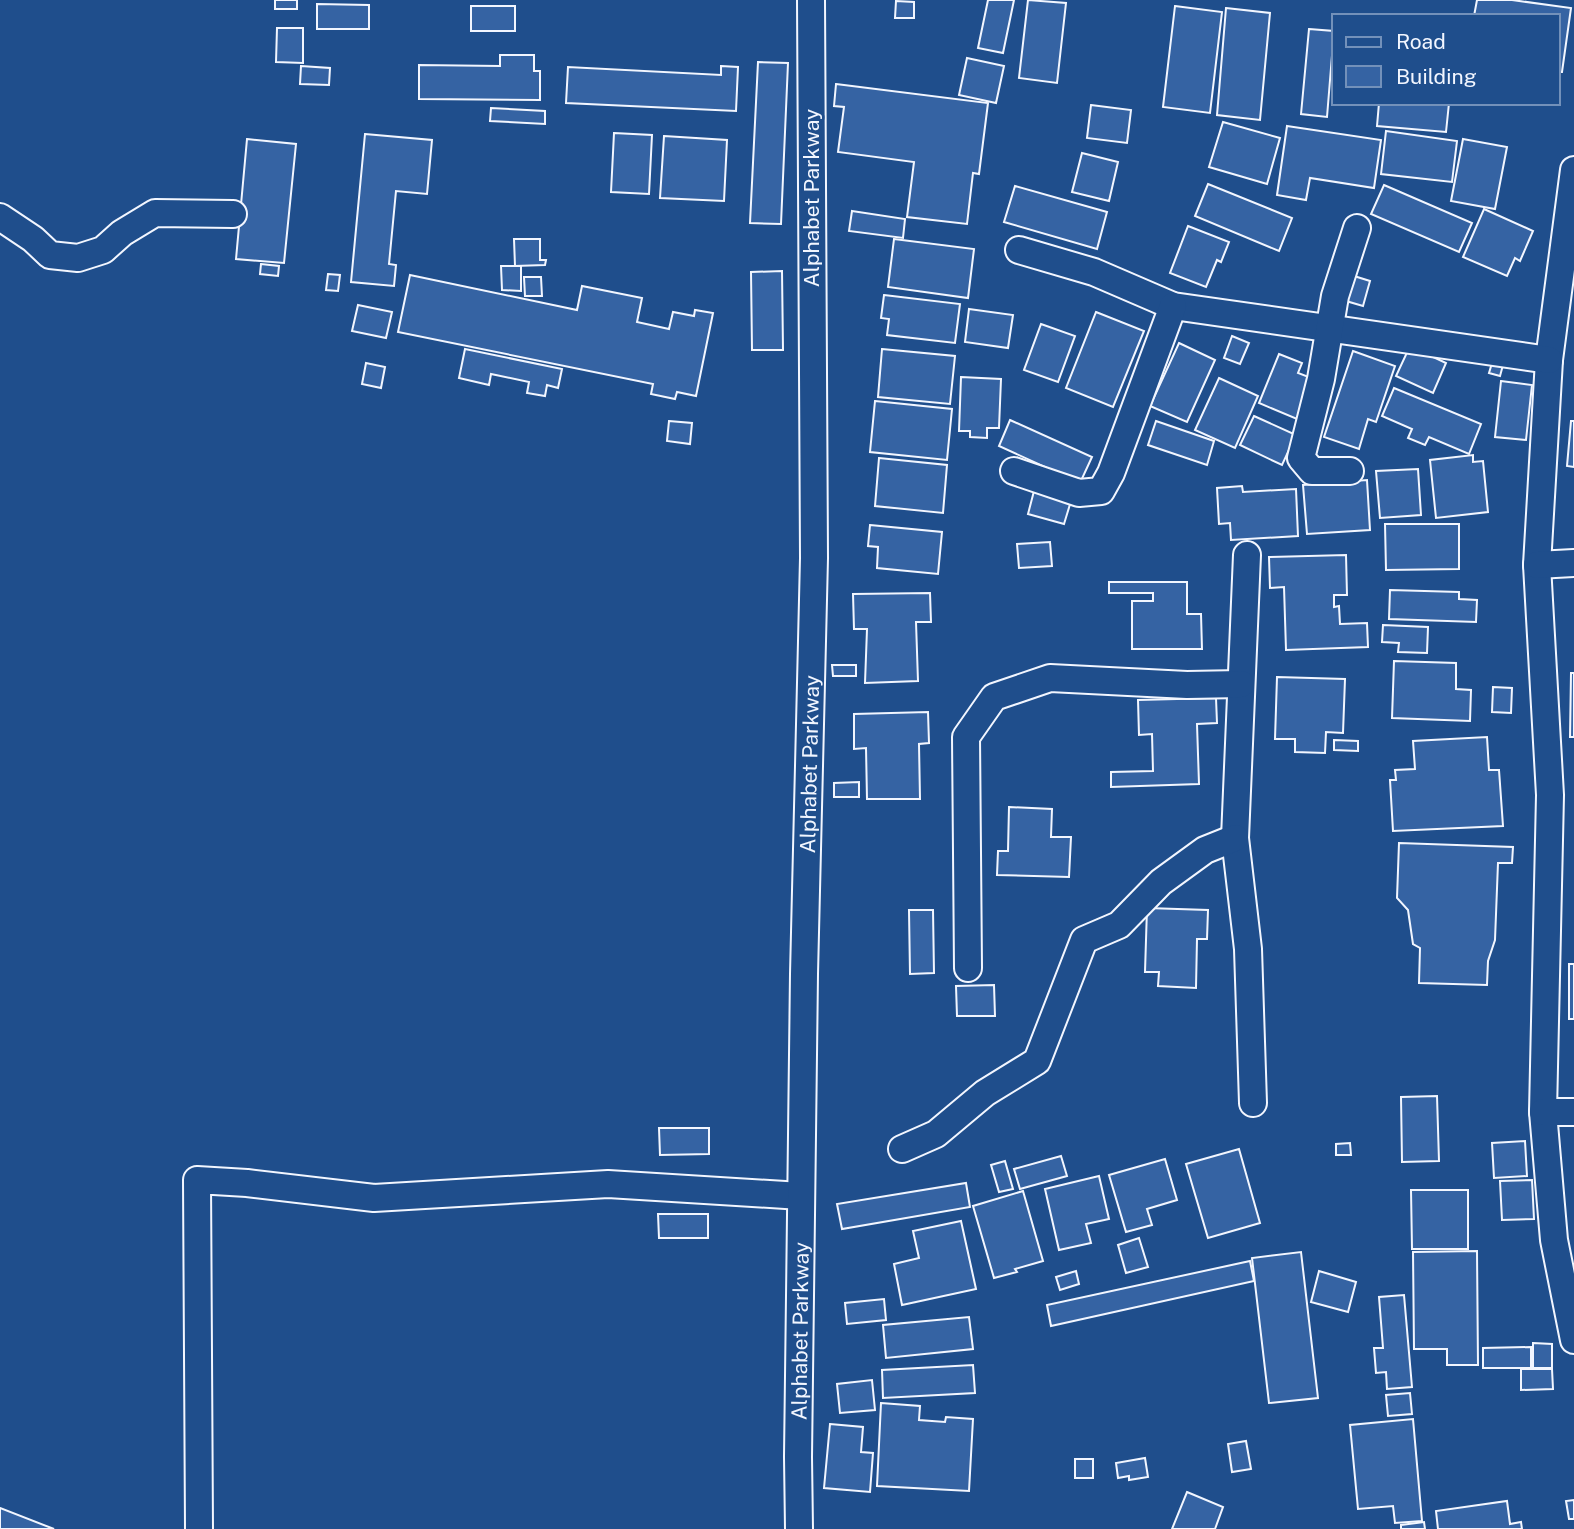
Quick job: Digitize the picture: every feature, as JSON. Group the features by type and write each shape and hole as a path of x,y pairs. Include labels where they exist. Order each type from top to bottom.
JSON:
{"street":[{"name":"Alphabet Parkway","path":"799,1529 804,974 814,558 811,0"},
{"path":"1574,170 1549,360 1537,565 1562,794 1543,1112 1553,1240 1574,1340"},
{"path":"0,217 33,239 50,255 78,258 103,250 155,213 233,214"},
{"path":"1350,471 1312,471 1301,458 1321,379 1335,296 1357,228"},
{"path":"1019,250 1094,272 1173,306 1549,360"},
{"path":"1014,471 1080,493 1101,491 1111,473 1173,306"},
{"path":"1247,555 1235,838 1248,949 1253,1103"},
{"path":"1537,565 1574,563"},
{"path":"968,968 966,737 994,696 1050,678 1187,685 1241,684"},
{"path":"902,1149 936,1133 985,1093 1037,1061 1084,940 1119,925 1161,882 1205,850 1235,838"},
{"path":"1543,1112 1574,1112"},
{"path":"199,1529 197,1180 374,1198 608,1184 801,1196"}],"building":[{"path":"275,0 297,0 297,9 275,9"},
{"path":"988,0 1014,0 1003,53 978,48"},
{"path":"1028,0 1066,3 1057,83 1019,78"},
{"path":"1477,0 1512,0 1571,8 1562,72 1560,14 1474,14"},
{"path":"896,1 914,2 914,18 895,18"},
{"path":"317,4 369,5 369,29 317,29"},
{"path":"471,6 515,6 515,31 471,31"},
{"path":"1175,6 1222,12 1210,113 1163,107"},
{"path":"1226,8 1270,13 1260,120 1217,115"},
{"path":"277,28 303,28 303,63 276,62"},
{"path":"1309,29 1332,31 1327,117 1301,114"},
{"path":"500,55 534,55 534,71 540,71 540,100 419,99 419,65 500,66"},
{"path":"967,58 1004,66 996,103 959,95"},
{"path":"758,62 788,63 781,224 750,223"},
{"path":"301,66 330,68 329,85 300,84"},
{"path":"721,66 738,67 736,111 566,103 568,67 721,75"},
{"path":"836,84 988,103 979,174 973,173 967,224 907,217 914,162 838,152 844,107 834,106"},
{"path":"1091,105 1131,110 1127,143 1087,138"},
{"path":"1379,105 1449,105 1446,132 1377,126"},
{"path":"491,108 545,111 545,124 490,121"},
{"path":"1223,122 1280,138 1267,184 1209,167"},
{"path":"1287,126 1381,140 1374,188 1310,178 1306,200 1277,195"},
{"path":"1386,131 1457,141 1452,182 1381,174"},
{"path":"614,133 652,135 649,194 611,192"},
{"path":"365,134 432,140 427,194 396,191 389,264 396,265 394,286 351,282"},
{"path":"664,136 727,140 724,201 660,198"},
{"path":"247,139 296,144 284,263 236,259"},
{"path":"1463,139 1507,147 1495,209 1451,201"},
{"path":"1082,153 1118,162 1109,201 1072,192"},
{"path":"1208,184 1292,218 1279,251 1195,216"},
{"path":"1384,185 1472,223 1459,252 1371,214"},
{"path":"1015,186 1107,212 1097,249 1004,222"},
{"path":"1484,209 1533,231 1520,261 1515,258 1507,276 1463,257"},
{"path":"852,211 905,219 903,238 849,231"},
{"path":"1188,226 1229,242 1221,262 1217,260 1206,287 1170,273"},
{"path":"514,239 540,239 540,260 546,260 545,265 515,266"},
{"path":"894,239 974,249 968,298 888,287"},
{"path":"261,264 279,266 278,276 260,274"},
{"path":"501,266 521,266 521,291 502,290"},
{"path":"782,271 783,350 752,350 751,272"},
{"path":"328,274 340,275 338,291 326,290"},
{"path":"410,275 577,310 582,286 642,298 637,322 669,329 673,312 694,316 695,310 713,313 696,396 677,392 675,399 651,394 653,384 398,332"},
{"path":"1354,276 1370,281 1363,306 1346,301"},
{"path":"524,277 541,277 542,296 525,296"},
{"path":"884,295 960,304 955,343 887,335 889,319 881,318"},
{"path":"358,305 392,312 386,338 352,331"},
{"path":"969,309 1013,315 1008,348 965,342"},
{"path":"1096,312 1144,331 1113,407 1066,388"},
{"path":"1041,324 1075,336 1058,382 1024,370"},
{"path":"1232,336 1249,343 1240,364 1224,358"},
{"path":"1179,343 1215,360 1187,422 1150,406"},
{"path":"1410,346 1446,363 1433,393 1396,376"},
{"path":"465,349 562,369 558,388 547,385 545,396 527,393 529,382 491,374 489,385 459,378"},
{"path":"882,349 955,356 950,404 878,397"},
{"path":"1353,351 1395,366 1376,422 1368,419 1359,449 1324,437"},
{"path":"1279,354 1302,363 1298,373 1314,379 1297,419 1259,403"},
{"path":"366,363 385,367 381,388 362,384"},
{"path":"1492,363 1503,365 1500,376 1489,373"},
{"path":"961,377 1001,379 999,428 987,428 987,438 970,437 970,431 959,431"},
{"path":"1219,378 1258,396 1235,448 1195,430"},
{"path":"1501,381 1532,385 1526,440 1495,437"},
{"path":"1394,388 1481,424 1469,454 1429,437 1425,445 1408,438 1412,429 1382,416"},
{"path":"875,401 952,409 947,460 870,452"},
{"path":"1254,416 1296,435 1282,465 1240,445"},
{"path":"1010,420 1092,457 1080,483 999,446"},
{"path":"669,421 692,423 690,444 667,441"},
{"path":"1156,421 1214,441 1207,465 1148,445"},
{"path":"1571,421 1574,421 1574,467 1567,466"},
{"path":"1473,455 1473,462 1483,461 1488,512 1436,518 1430,460"},
{"path":"879,458 947,465 943,513 875,506"},
{"path":"1418,469 1421,515 1380,518 1376,471"},
{"path":"1367,480 1370,530 1307,534 1303,485"},
{"path":"1242,486 1243,492 1296,489 1298,536 1231,540 1230,523 1219,524 1217,488"},
{"path":"1034,491 1071,501 1064,524 1028,514"},
{"path":"1385,524 1459,524 1459,569 1386,570"},
{"path":"870,525 942,532 938,574 877,568 878,547 868,546"},
{"path":"1050,542 1052,566 1019,568 1017,544"},
{"path":"1346,555 1347,595 1334,595 1334,607 1339,606 1340,624 1367,623 1368,647 1286,650 1284,587 1270,588 1269,557"},
{"path":"1109,582 1187,582 1187,614 1201,614 1202,649 1132,649 1132,601 1153,601 1153,593 1109,593"},
{"path":"1390,590 1459,592 1459,599 1477,600 1476,622 1389,619"},
{"path":"930,593 931,622 916,622 918,681 865,683 867,629 854,629 853,594"},
{"path":"1383,625 1428,627 1427,653 1398,652 1399,643 1382,642"},
{"path":"1394,661 1456,663 1456,689 1471,690 1470,721 1392,718"},
{"path":"832,665 856,665 856,676 833,676"},
{"path":"1571,673 1574,673 1574,737 1570,737"},
{"path":"1277,677 1345,679 1343,733 1326,732 1325,753 1295,752 1295,739 1275,739"},
{"path":"1493,687 1512,688 1511,713 1492,712"},
{"path":"1216,698 1217,723 1197,724 1199,784 1111,787 1111,772 1153,771 1152,734 1139,735 1138,700"},
{"path":"928,712 929,743 919,744 920,799 867,799 866,748 854,749 854,714"},
{"path":"1487,737 1489,770 1499,770 1503,826 1393,831 1390,780 1396,780 1395,770 1415,769 1413,741"},
{"path":"1334,740 1358,741 1358,751 1334,750"},
{"path":"859,782 859,797 834,797 834,783"},
{"path":"1009,807 1052,809 1051,837 1071,837 1069,877 997,875 998,851 1008,851"},
{"path":"1399,843 1513,847 1512,863 1498,863 1495,940 1488,961 1487,985 1419,983 1420,948 1413,944 1408,910 1397,898"},
{"path":"1147,908 1208,910 1207,939 1197,939 1196,988 1158,986 1159,972 1145,972"},
{"path":"909,910 933,910 934,973 910,974"},
{"path":"1569,964 1574,964 1574,1019 1569,1019"},
{"path":"994,985 995,1016 957,1016 956,986"},
{"path":"1437,1096 1439,1161 1402,1162 1401,1097"},
{"path":"659,1128 709,1128 709,1154 660,1155"},
{"path":"1525,1141 1527,1176 1494,1178 1492,1143"},
{"path":"1350,1143 1351,1155 1336,1155 1336,1144"},
{"path":"1239,1149 1260,1223 1208,1238 1186,1164"},
{"path":"1061,1156 1067,1176 1020,1189 1014,1169"},
{"path":"1165,1159 1177,1200 1147,1209 1152,1225 1126,1232 1109,1175"},
{"path":"1005,1161 1013,1189 999,1192 991,1165"},
{"path":"1099,1176 1109,1219 1086,1224 1091,1243 1059,1250 1045,1189"},
{"path":"1532,1180 1534,1219 1502,1220 1500,1181"},
{"path":"966,1183 970,1207 842,1229 837,1204"},
{"path":"1411,1190 1468,1190 1468,1249 1412,1249"},
{"path":"1023,1191 1043,1261 994,1278 973,1206"},
{"path":"658,1214 708,1214 708,1238 659,1238"},
{"path":"961,1221 976,1289 902,1305 894,1264 919,1258 913,1231"},
{"path":"1139,1238 1148,1267 1126,1273 1118,1245"},
{"path":"1477,1251 1478,1365 1447,1365 1447,1349 1414,1349 1413,1252"},
{"path":"1301,1252 1318,1398 1269,1403 1252,1258"},
{"path":"1250,1261 1254,1281 1051,1326 1047,1305"},
{"path":"1076,1271 1079,1284 1060,1290 1056,1277"},
{"path":"1319,1271 1356,1282 1348,1312 1311,1302"},
{"path":"1404,1295 1412,1387 1387,1389 1386,1372 1376,1373 1374,1348 1383,1348 1379,1297"},
{"path":"884,1299 886,1320 847,1324 845,1303"},
{"path":"969,1317 973,1349 886,1358 883,1325"},
{"path":"1533,1343 1552,1344 1552,1368 1533,1368"},
{"path":"1531,1347 1531,1368 1483,1368 1483,1348"},
{"path":"973,1365 975,1393 883,1398 882,1370"},
{"path":"1521,1369 1552,1369 1553,1389 1521,1390"},
{"path":"872,1380 875,1410 840,1413 837,1384"},
{"path":"1410,1393 1412,1414 1388,1416 1386,1395"},
{"path":"881,1403 920,1406 919,1420 945,1422 946,1417 973,1419 969,1491 877,1486"},
{"path":"1413,1419 1422,1521 1395,1523 1393,1506 1358,1509 1350,1425"},
{"path":"830,1424 863,1427 861,1452 873,1453 870,1492 824,1488"},
{"path":"1246,1441 1251,1469 1232,1472 1228,1444"},
{"path":"1145,1458 1148,1477 1129,1480 1129,1476 1118,1478 1116,1463"},
{"path":"1075,1459 1093,1459 1093,1478 1075,1478"},
{"path":"1187,1492 1223,1507 1215,1529 1172,1529"},
{"path":"1574,1500 1574,1519 1569,1519 1566,1501"},
{"path":"1507,1501 1510,1524 1521,1522 1522,1529 1438,1529 1436,1511"},
{"path":"0,1508 54,1529 0,1529"},
{"path":"1424,1522 1425,1529 1401,1529 1401,1525"}]}
